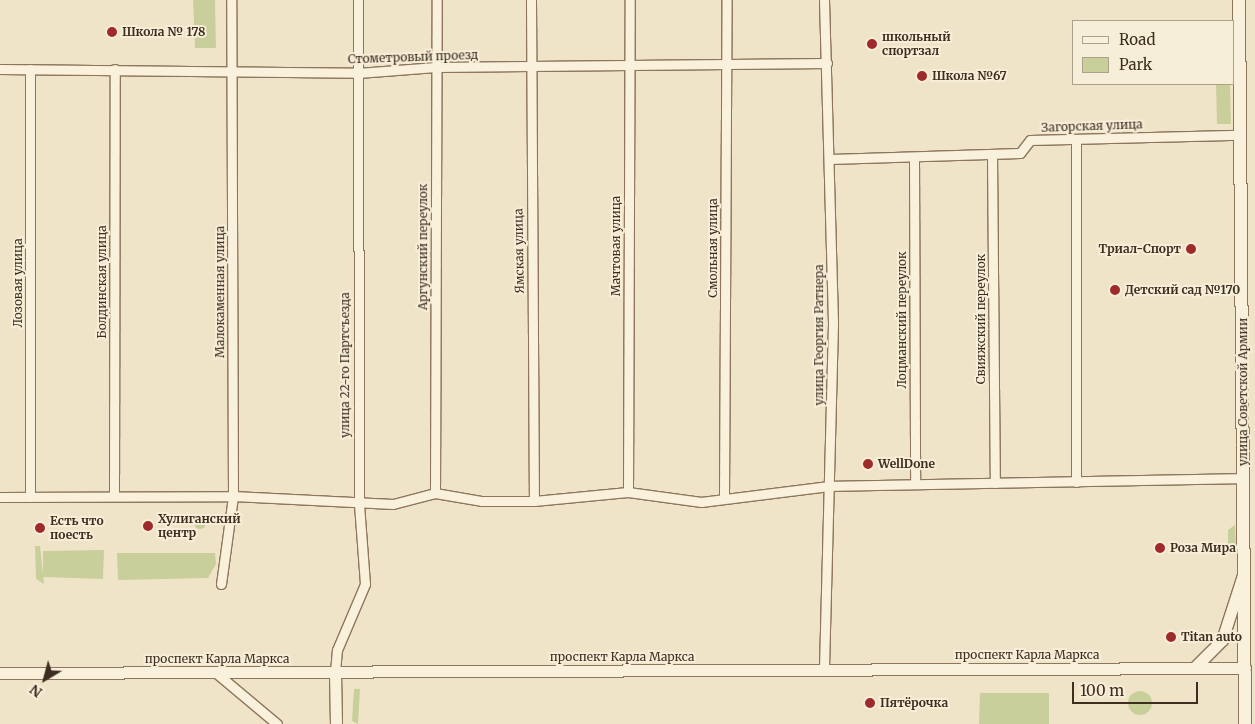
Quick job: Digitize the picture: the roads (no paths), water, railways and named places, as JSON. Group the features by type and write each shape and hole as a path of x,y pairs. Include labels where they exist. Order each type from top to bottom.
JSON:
{"main road":[{"name":"улица Советской Армии","path":"1239,0 1244,571 1250,609 1245,668 1246,724"}],"street":[{"name":"Малокаменная улица","path":"221,584 233,496 231,0"},
{"name":"улица 22-го Партсъезда","path":"336,724 335,672 337,650 365,584 359,504 358,0"},
{"name":"Аргунский переулок","path":"435,493 437,0"},
{"name":"Ямская улица","path":"531,0 534,501"},
{"name":"Мачтовая улица","path":"628,492 630,0"},
{"name":"Смольная улица","path":"724,496 727,0"},
{"name":"улица Георгия Ратнера","path":"824,0 830,159 833,324 824,670"},
{"name":"Стометровый проезд","path":"0,69 231,70 358,73 436,67 630,68 726,63 827,63"},
{"name":"Лозовая улица","path":"30,69 30,497"},
{"name":"Болдинская улица","path":"114,496 115,69"},
{"name":"Загорская улица","path":"830,159 1020,154 1030,140 1240,135"},
{"path":"1076,139 1076,482"},
{"name":"Свияжский переулок","path":"992,155 994,483"},
{"name":"Лоцманский переулок","path":"914,157 915,484"},
{"path":"0,497 233,496 359,504 393,504 435,493 482,502 534,501 628,492 701,502 724,496 829,486 1243,478"},
{"path":"1194,668 1222,640 1244,571"},
{"name":"проспект Карла Маркса","path":"0,674 1245,668"},
{"path":"215,672 278,724"}],"place":[{"name":"Школа № 178","path":"112,32"},
{"name":"школьный спортзал","path":"872,44"},
{"name":"Школа №67","path":"922,76"},
{"name":"Триал-Спорт","path":"1191,249"},
{"name":"Детский сад №170","path":"1115,290"},
{"name":"WellDone","path":"868,464"},
{"name":"Хулиганский центр","path":"148,526"},
{"name":"Есть что поесть","path":"40,528"},
{"name":"Роза Мира","path":"1160,548"},
{"name":"Titan auto","path":"1171,637"},
{"name":"Пятёрочка","path":"870,703"}]}
